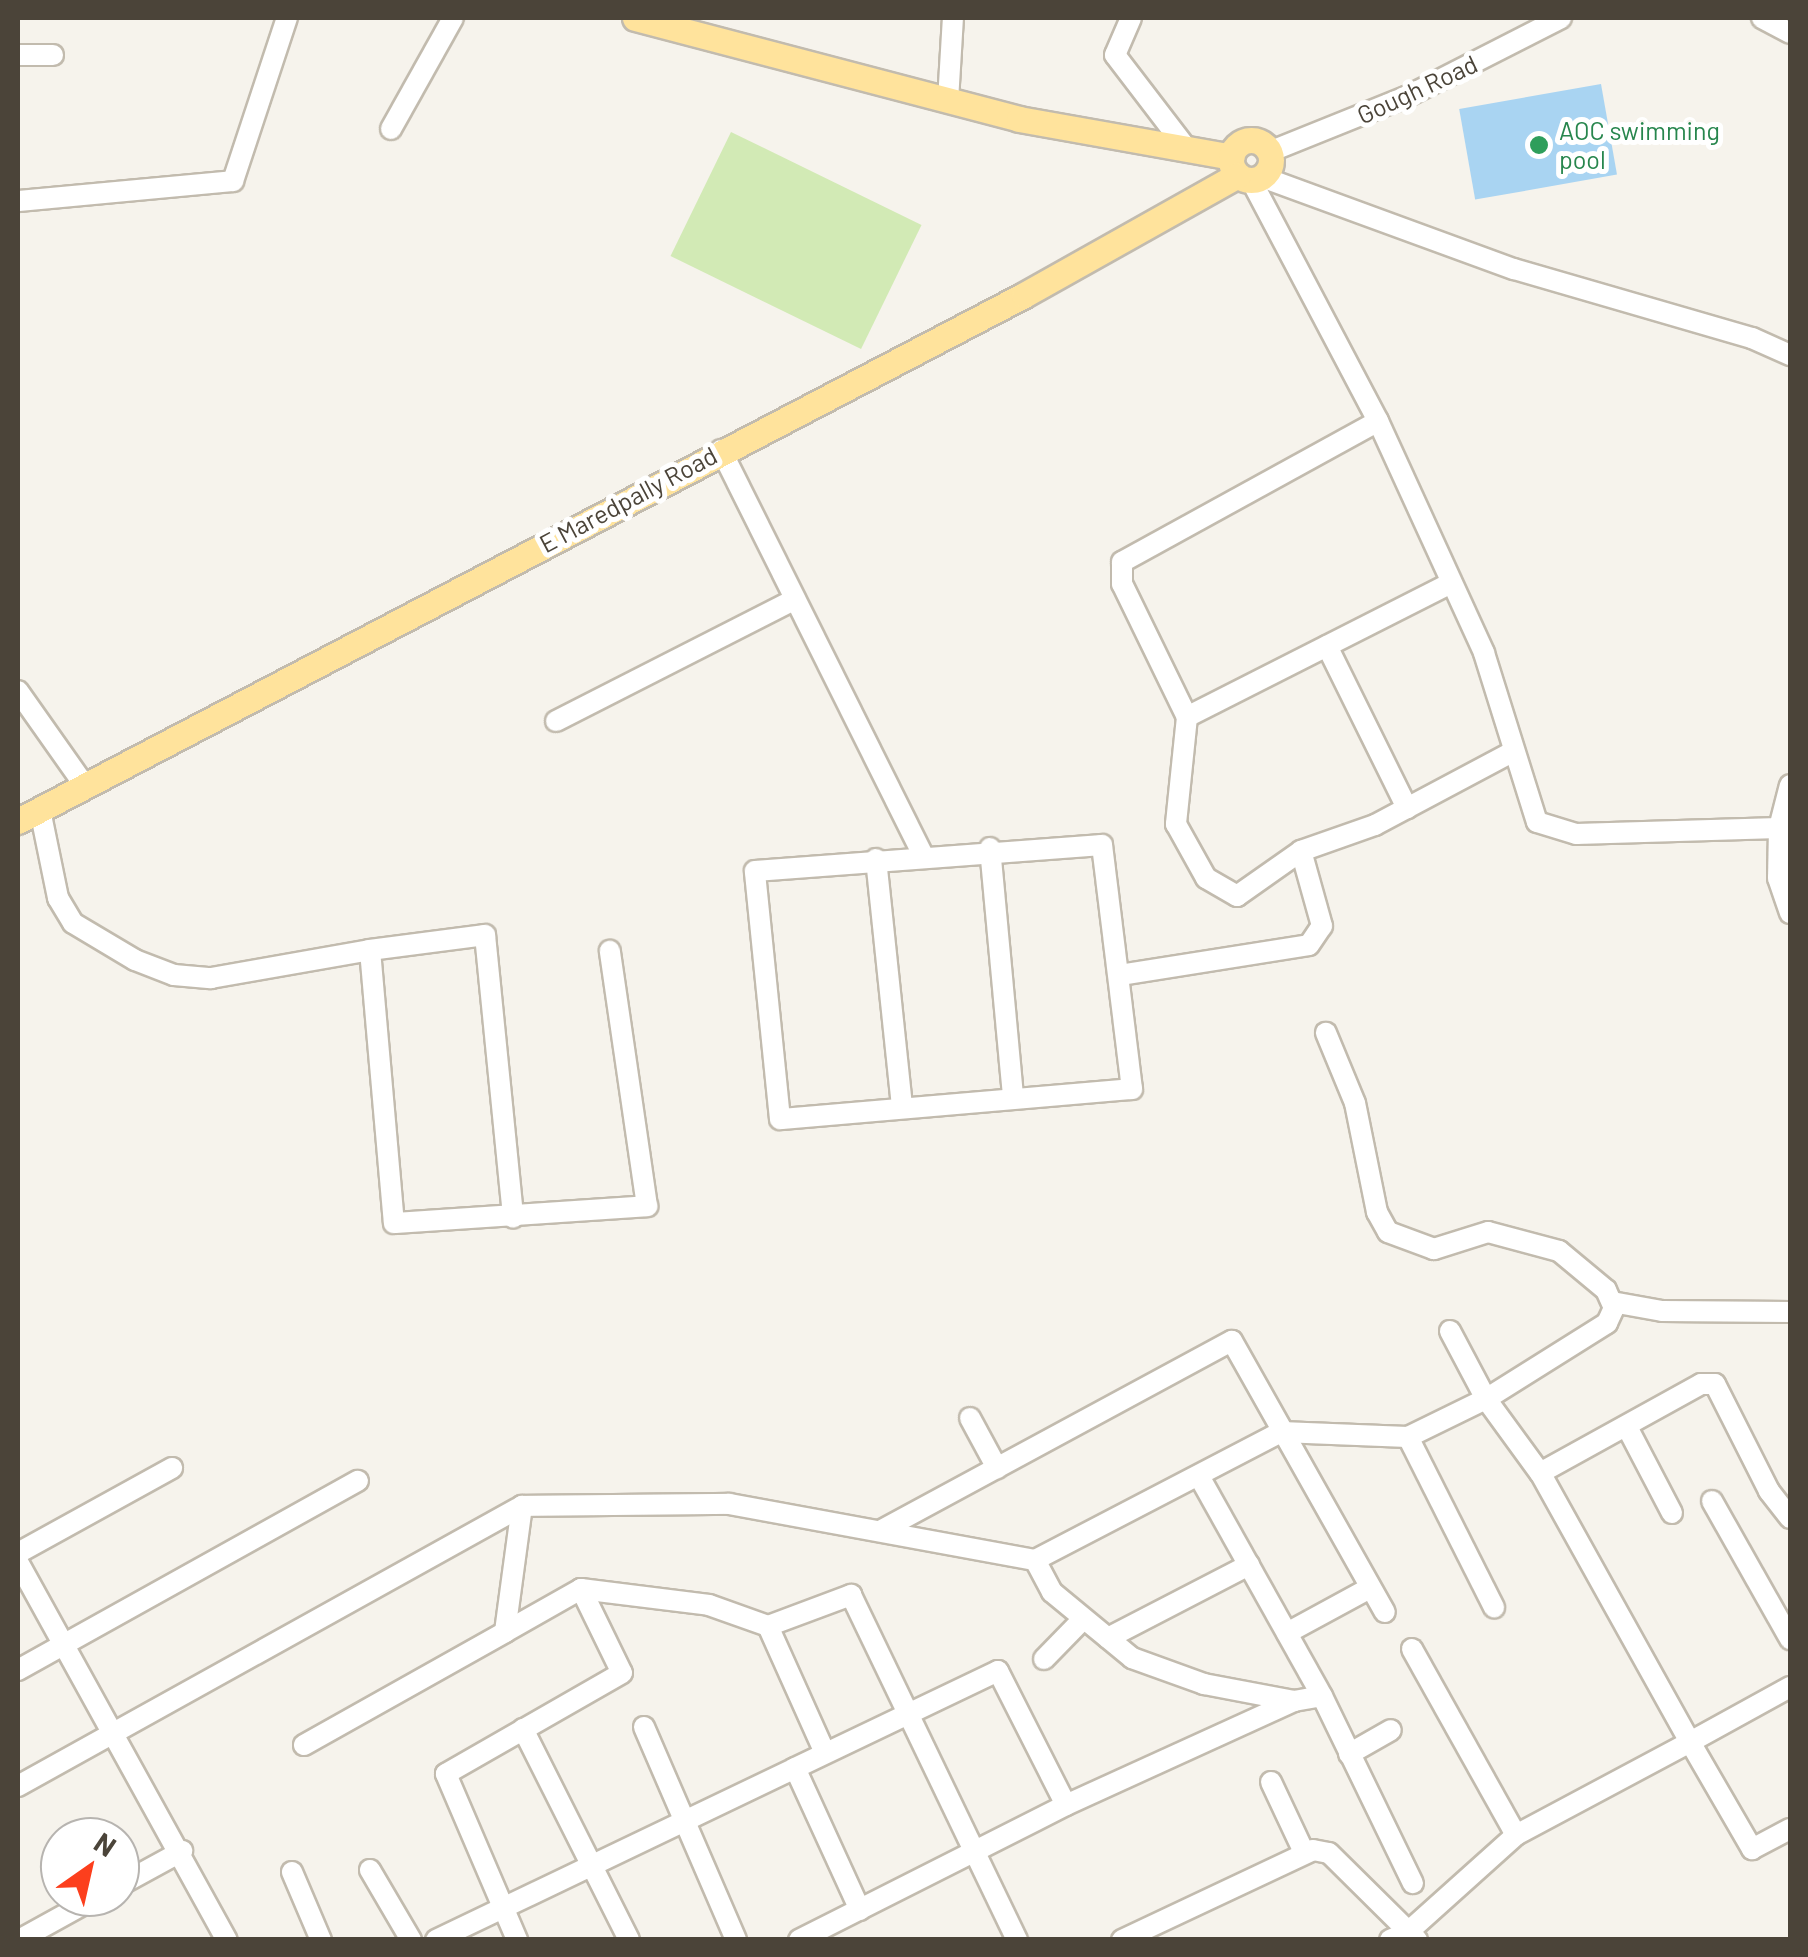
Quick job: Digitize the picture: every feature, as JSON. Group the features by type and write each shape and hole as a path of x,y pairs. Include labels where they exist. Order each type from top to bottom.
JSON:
{"main road":[{"path":"635,18 948,101 1186,148 1250,168"},
{"name":"E Maredpally Road","path":"29,816 721,450 1024,295 1250,168"}],"street":[{"path":"18,202 234,180 287,18"},
{"path":"391,129 454,18"},
{"path":"948,101 953,18"},
{"name":"Gough Road","path":"1250,168 1406,97 1561,18"},
{"path":"1762,18 1790,33"},
{"path":"1133,20 1115,55 1186,148"},
{"path":"18,55 52,56"},
{"path":"1250,168 1514,269 1752,338 1790,355"},
{"path":"1250,168 1378,422 1484,652 1537,822 1560,833 1779,828"},
{"path":"1378,422 1122,562 1122,584 1188,717 1176,824 1216,889 1237,896 1301,851 1406,808 1514,751"},
{"path":"721,450 924,855"},
{"path":"1188,717 1451,583"},
{"path":"556,720 796,599"},
{"path":"1327,646 1406,808"},
{"path":"18,692 84,786"},
{"path":"1790,785 1779,828 1778,878 1790,913"},
{"path":"29,816 58,898 73,923 135,960 174,976 211,978 370,950 486,935 514,1218"},
{"path":"1102,845 1132,1089 1014,1096 780,1119 755,871 990,848 1102,845"},
{"path":"990,848 1014,1096"},
{"path":"1120,975 1309,944 1322,926 1301,851"},
{"path":"876,859 902,1108"},
{"path":"370,950 394,1223 514,1218 646,1206 610,950"},
{"path":"1326,1033 1354,1104 1377,1212 1388,1232 1434,1250 1488,1232 1517,1235 1581,1265 1612,1302 1662,1311 1790,1312"},
{"path":"18,1786 522,1506 729,1504 1035,1560 1280,1432 1408,1437 1486,1399 1606,1323 1612,1302"},
{"path":"1450,1331 1486,1399 1540,1473 1752,1849 1790,1829"},
{"path":"880,1532 1232,1340 1280,1432 1385,1612"},
{"path":"1540,1473 1701,1384 1715,1384 1769,1492 1790,1518"},
{"path":"970,1418 997,1468"},
{"path":"1627,1427 1672,1513"},
{"path":"1408,1437 1494,1607"},
{"path":"18,1553 172,1468"},
{"path":"1200,1476 1322,1696 1413,1882"},
{"path":"18,1670 358,1481"},
{"path":"1712,1500 1790,1639"},
{"path":"505,1632 522,1506"},
{"path":"1035,1560 1052,1592 1132,1658 1204,1684 1294,1701"},
{"path":"18,1562 182,1851 227,1940"},
{"path":"1108,1638 1249,1565"},
{"path":"1287,1633 1370,1588"},
{"path":"516,1940 446,1774 622,1673 581,1589"},
{"path":"304,1745 581,1589 709,1605 768,1626 852,1595 904,1714 1017,1940"},
{"path":"1044,1659 1082,1620"},
{"path":"768,1626 825,1753"},
{"path":"1412,1649 1516,1835"},
{"path":"436,1940 998,1671 1066,1804"},
{"path":"1122,1940 1304,1852 1329,1853 1405,1937 1516,1835 1790,1688"},
{"path":"799,1940 1066,1804 1294,1701 1322,1696"},
{"path":"644,1727 736,1940"},
{"path":"523,1729 629,1940"},
{"path":"1349,1754 1391,1730"},
{"path":"795,1768 860,1910"},
{"path":"1271,1782 1304,1852"},
{"path":"140,1874 182,1851"},
{"path":"370,1870 410,1940"},
{"path":"292,1872 320,1940"},
{"path":"19,1940 61,1917"}],"green space":[{"path":"731,132 922,225 861,349 671,256"}],"water":[{"name":"AOC swimming pool","path":"1601,84 1617,175 1475,200 1459,109"}],"place":[{"name":"AOC swimming pool","path":"1539,145"}]}
